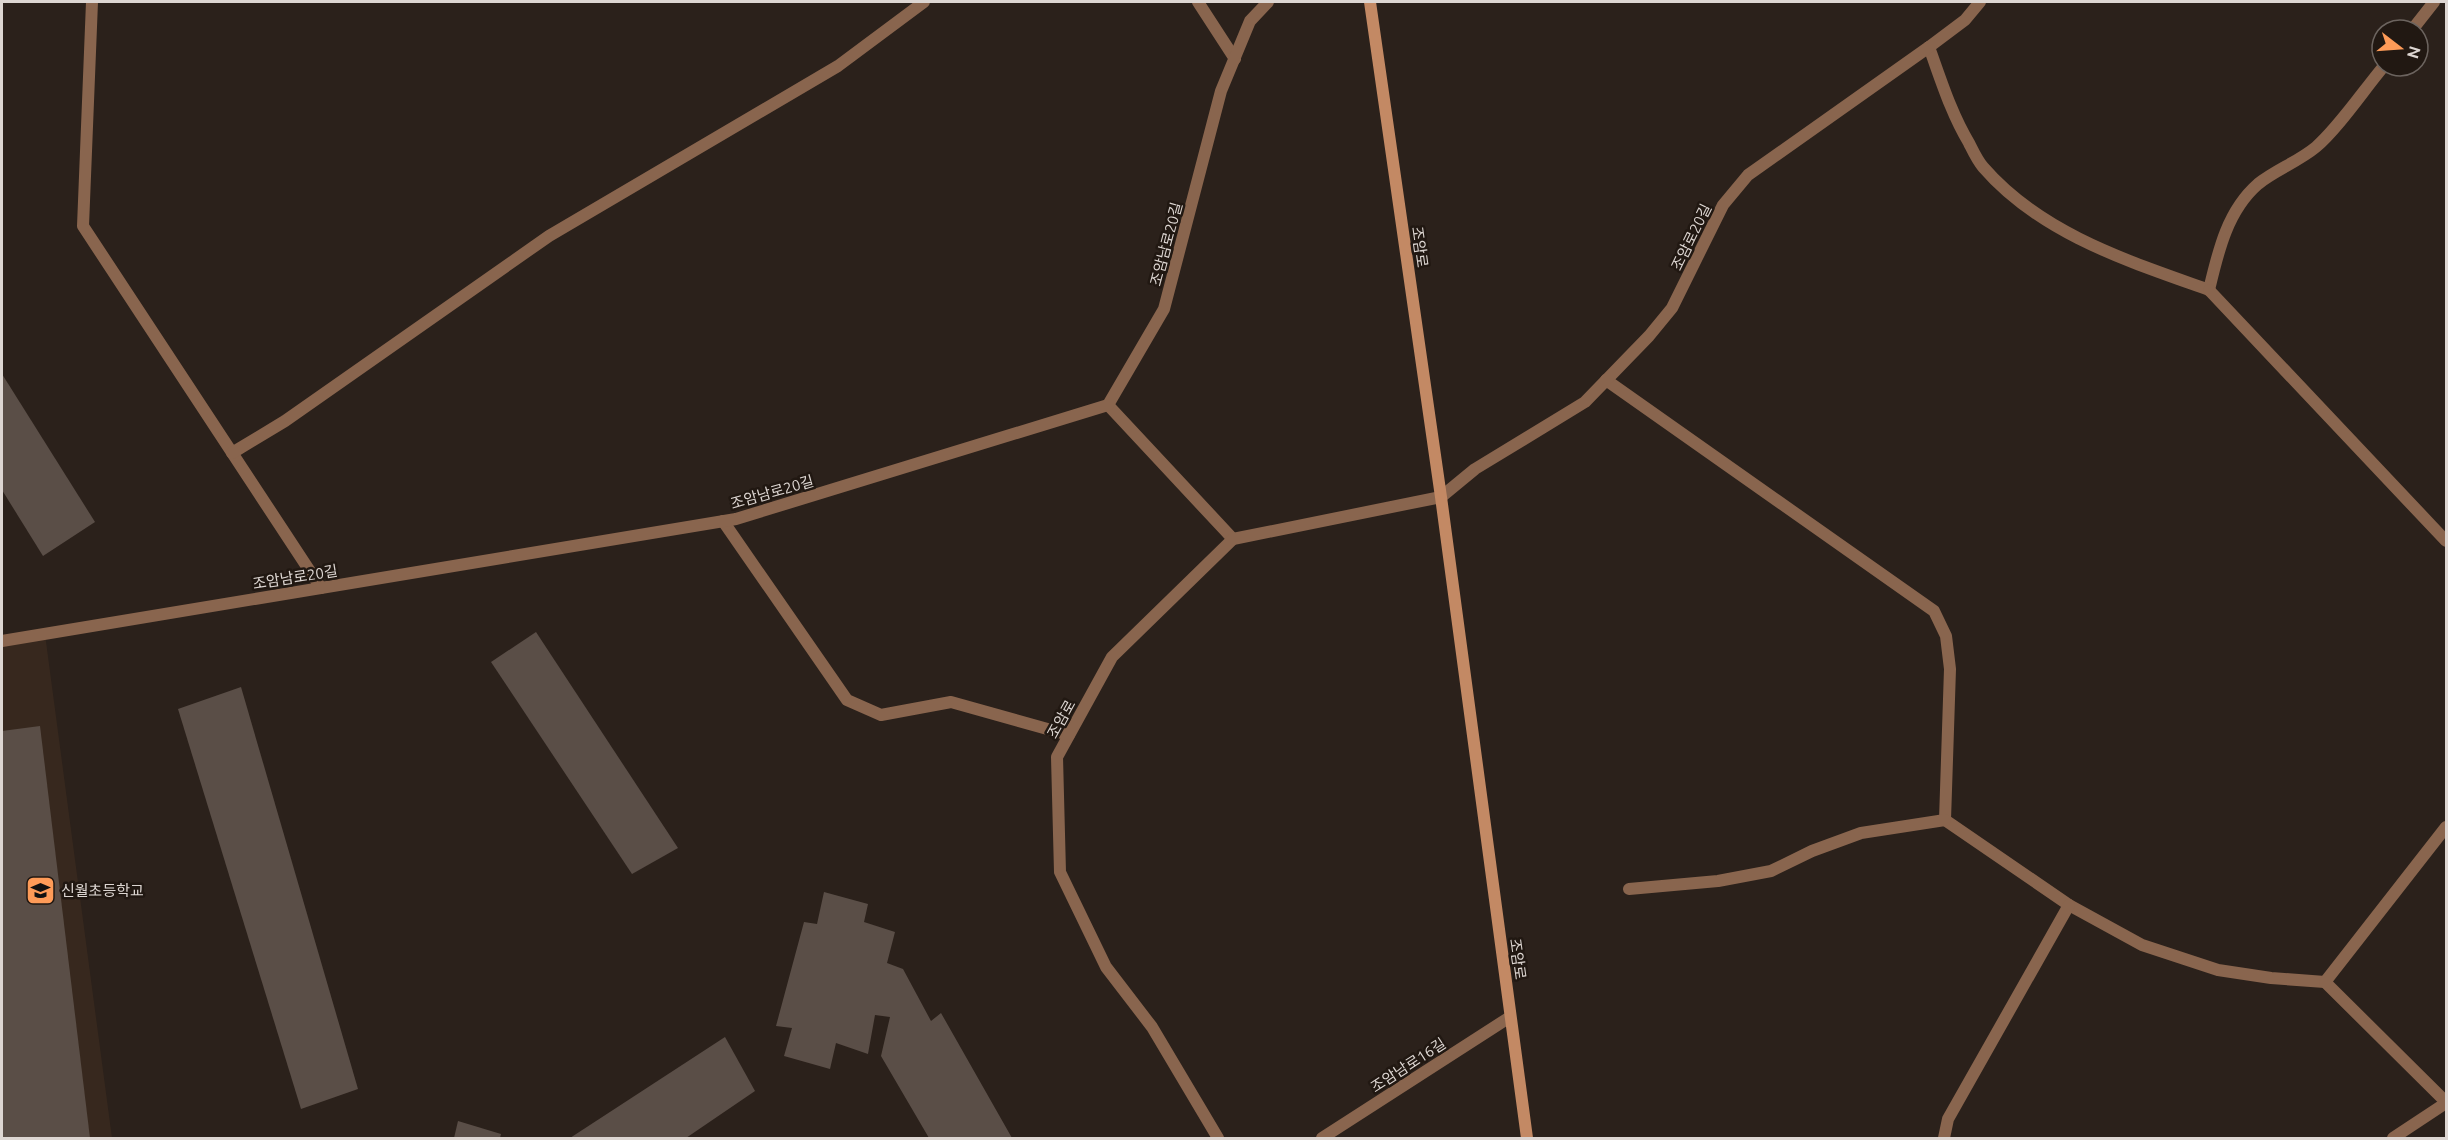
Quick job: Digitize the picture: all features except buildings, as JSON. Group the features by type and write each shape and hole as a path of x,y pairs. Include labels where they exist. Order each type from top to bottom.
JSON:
{"main road":[{"name":"조암로","path":"1370,2 1441,497 1527,1138"}],"street":[{"path":"92,2 83,226 321,588"},
{"path":"232,453 285,421 549,236 838,66 924,2"},
{"path":"1198,2 1235,59"},
{"name":"조암남로20길","path":"2,641 723,521 1108,405 1164,309 1221,91 1250,21 1268,2"},
{"name":"조암로20길","path":"1441,497 1475,468 1585,402 1649,336 1672,308 1723,205 1748,175 1929,47 1965,20 1980,2"},
{"path":"2421,18 2434,2"},
{"path":"1929,47 1953,115 1982,166 2016,199 2055,227 2108,253 2209,290 2446,541"},
{"path":"2209,290 2217,254 2228,224 2242,201 2259,183 2293,164 2318,145 2374,78"},
{"path":"1606,380 1934,611 1946,636 1950,669 1945,820"},
{"path":"1108,405 1233,539 1441,497"},
{"path":"723,521 847,700 881,714 951,702 1069,735"},
{"name":"조암로","path":"1218,1138 1152,1027 1106,967 1060,872 1057,757 1112,657 1233,539"},
{"path":"1629,889 1718,881 1772,871 1812,851 1861,833 1945,820 2069,905 2142,945 2218,970 2271,978 2325,982 2446,1103 2393,1138"},
{"path":"2325,982 2446,827"},
{"path":"1944,1138 1948,1119 2069,905"},
{"name":"조암남로16길","path":"1322,1138 1510,1017"}],"shaded area":[{"name":"신월초등학교","path":"45,634 112,1138 2,1138 2,641"}],"place":[{"name":"신월초등학교","path":"40,890"}]}
